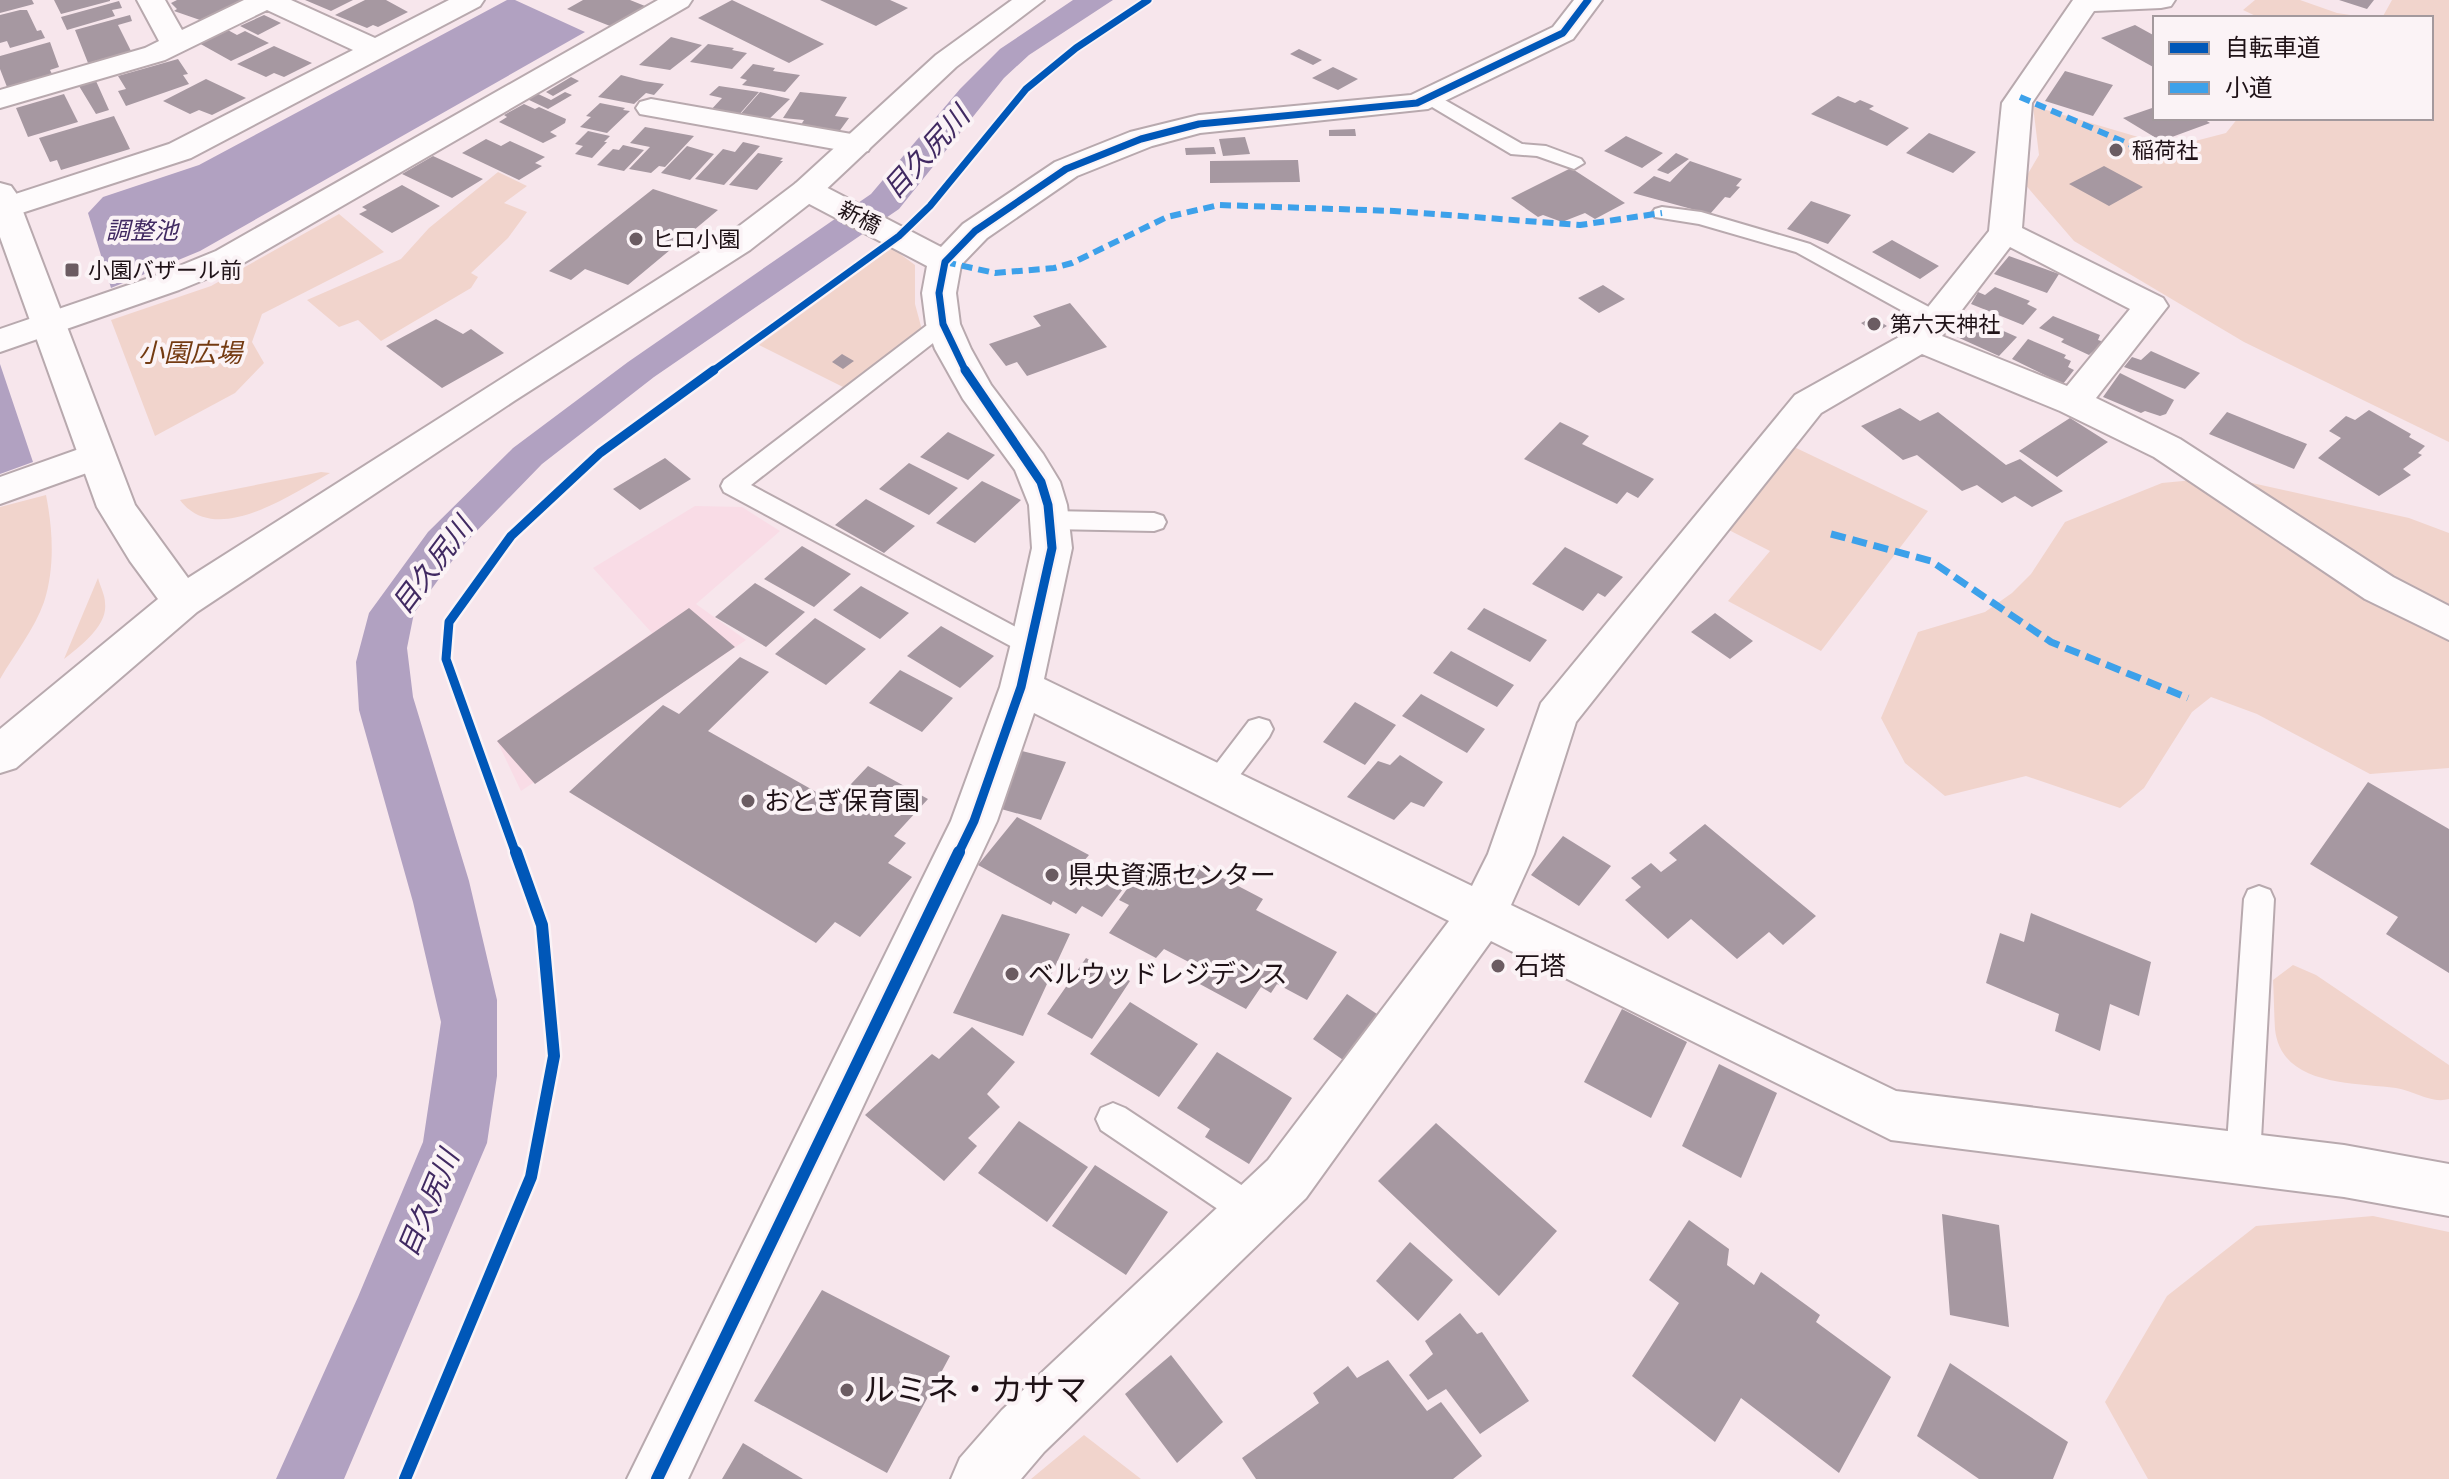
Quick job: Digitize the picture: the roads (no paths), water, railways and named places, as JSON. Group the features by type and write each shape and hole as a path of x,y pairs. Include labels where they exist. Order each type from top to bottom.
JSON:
{"street":[{"path":"151,0 175,44"},
{"path":"0,99 131,62 267,0 375,49"},
{"path":"183,601 144,551 116,507 2,204 180,151 470,0"},
{"path":"0,341 167,283 228,258 678,0"},
{"path":"0,755 183,601 501,393 818,195 857,144 946,61 1030,0"},
{"path":"657,1479 974,821 1026,667 1052,548 1050,520 1041,482 976,391 943,324 939,293 945,262 975,231 1066,169 1141,139 1199,124 1417,103 1563,33 1588,0"},
{"path":"981,1479 1023,1431 1287,1179 1482,915 1511,854 1556,715 1808,404 1928,330 2005,232 2017,103 2085,3 2161,0"},
{"path":"689,115 709,88"},
{"path":"651,108 857,144"},
{"name":"新橋","path":"818,195 945,262"},
{"path":"2005,232 2151,306 2073,402"},
{"path":"1928,330 2204,470 2379,588 2449,624"},
{"path":"0,491 96,456"},
{"path":"1026,667 1217,784 1891,1115 2344,1171 2449,1190"}],"lane":[{"path":"1429,97 1518,150 1539,150 1574,163"},
{"path":"1662,213 1701,218 1803,248 1928,330"},
{"path":"943,324 733,486 1026,667"},
{"path":"1050,520 1154,522"},
{"path":"1217,784 1259,729"},
{"path":"2243,1158 2259,899"},
{"path":"1113,1119 1252,1212"}],"water":[{"name":"調整池","path":"507,0 515,0 585,32 200,251 111,288 88,213 103,197 199,165"},
{"name":"目久尻川","path":"1073,0 1113,0 1029,55 1004,78 899,209 654,377 542,464 466,542 414,613 407,648 413,697 469,881 497,1000 497,1076 487,1143 344,1479 276,1479 423,1142 441,1022 413,902 359,710 356,662 369,613 428,532 513,448 628,362 871,194 960,89 1000,49"},
{"path":"0,364 33,462 0,474"}],"place":[{"name":"稲荷社","path":"2116,150"},
{"name":"ヒロ小園","path":"636,239"},
{"name":"小園バザール前","path":"72,270"},
{"name":"第六天神社","path":"1874,324"},
{"name":"おとぎ保育園","path":"748,801"},
{"name":"県央資源センター","path":"1052,875"},
{"name":"石塔","path":"1498,966"},
{"name":"ベルウッドレジデンス","path":"1012,974"},
{"name":"ルミネ・カサマ","path":"847,1390"}],"park label":[{"name":"小園広場","path":"190,353"}]}
